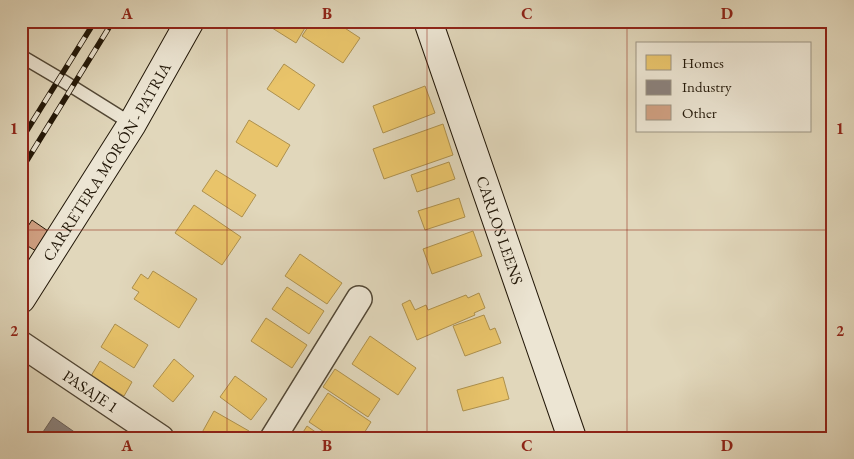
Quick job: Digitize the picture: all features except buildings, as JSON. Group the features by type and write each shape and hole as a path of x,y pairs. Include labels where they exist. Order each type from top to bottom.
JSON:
{"street":[{"name":"CARRETERA MORÓN - PATRIA","path":"21,299 132,124 190,21"},
{"name":"CARLOS LEENS","path":"428,21 572,438"},
{"path":"273,438 359,299"},
{"name":"PASAJE 1","path":"21,344 161,438"}],"lane":[{"path":"21,56 132,124"}],"railway":[{"path":"21,140 95,21"},
{"path":"21,170 113,21"}]}
